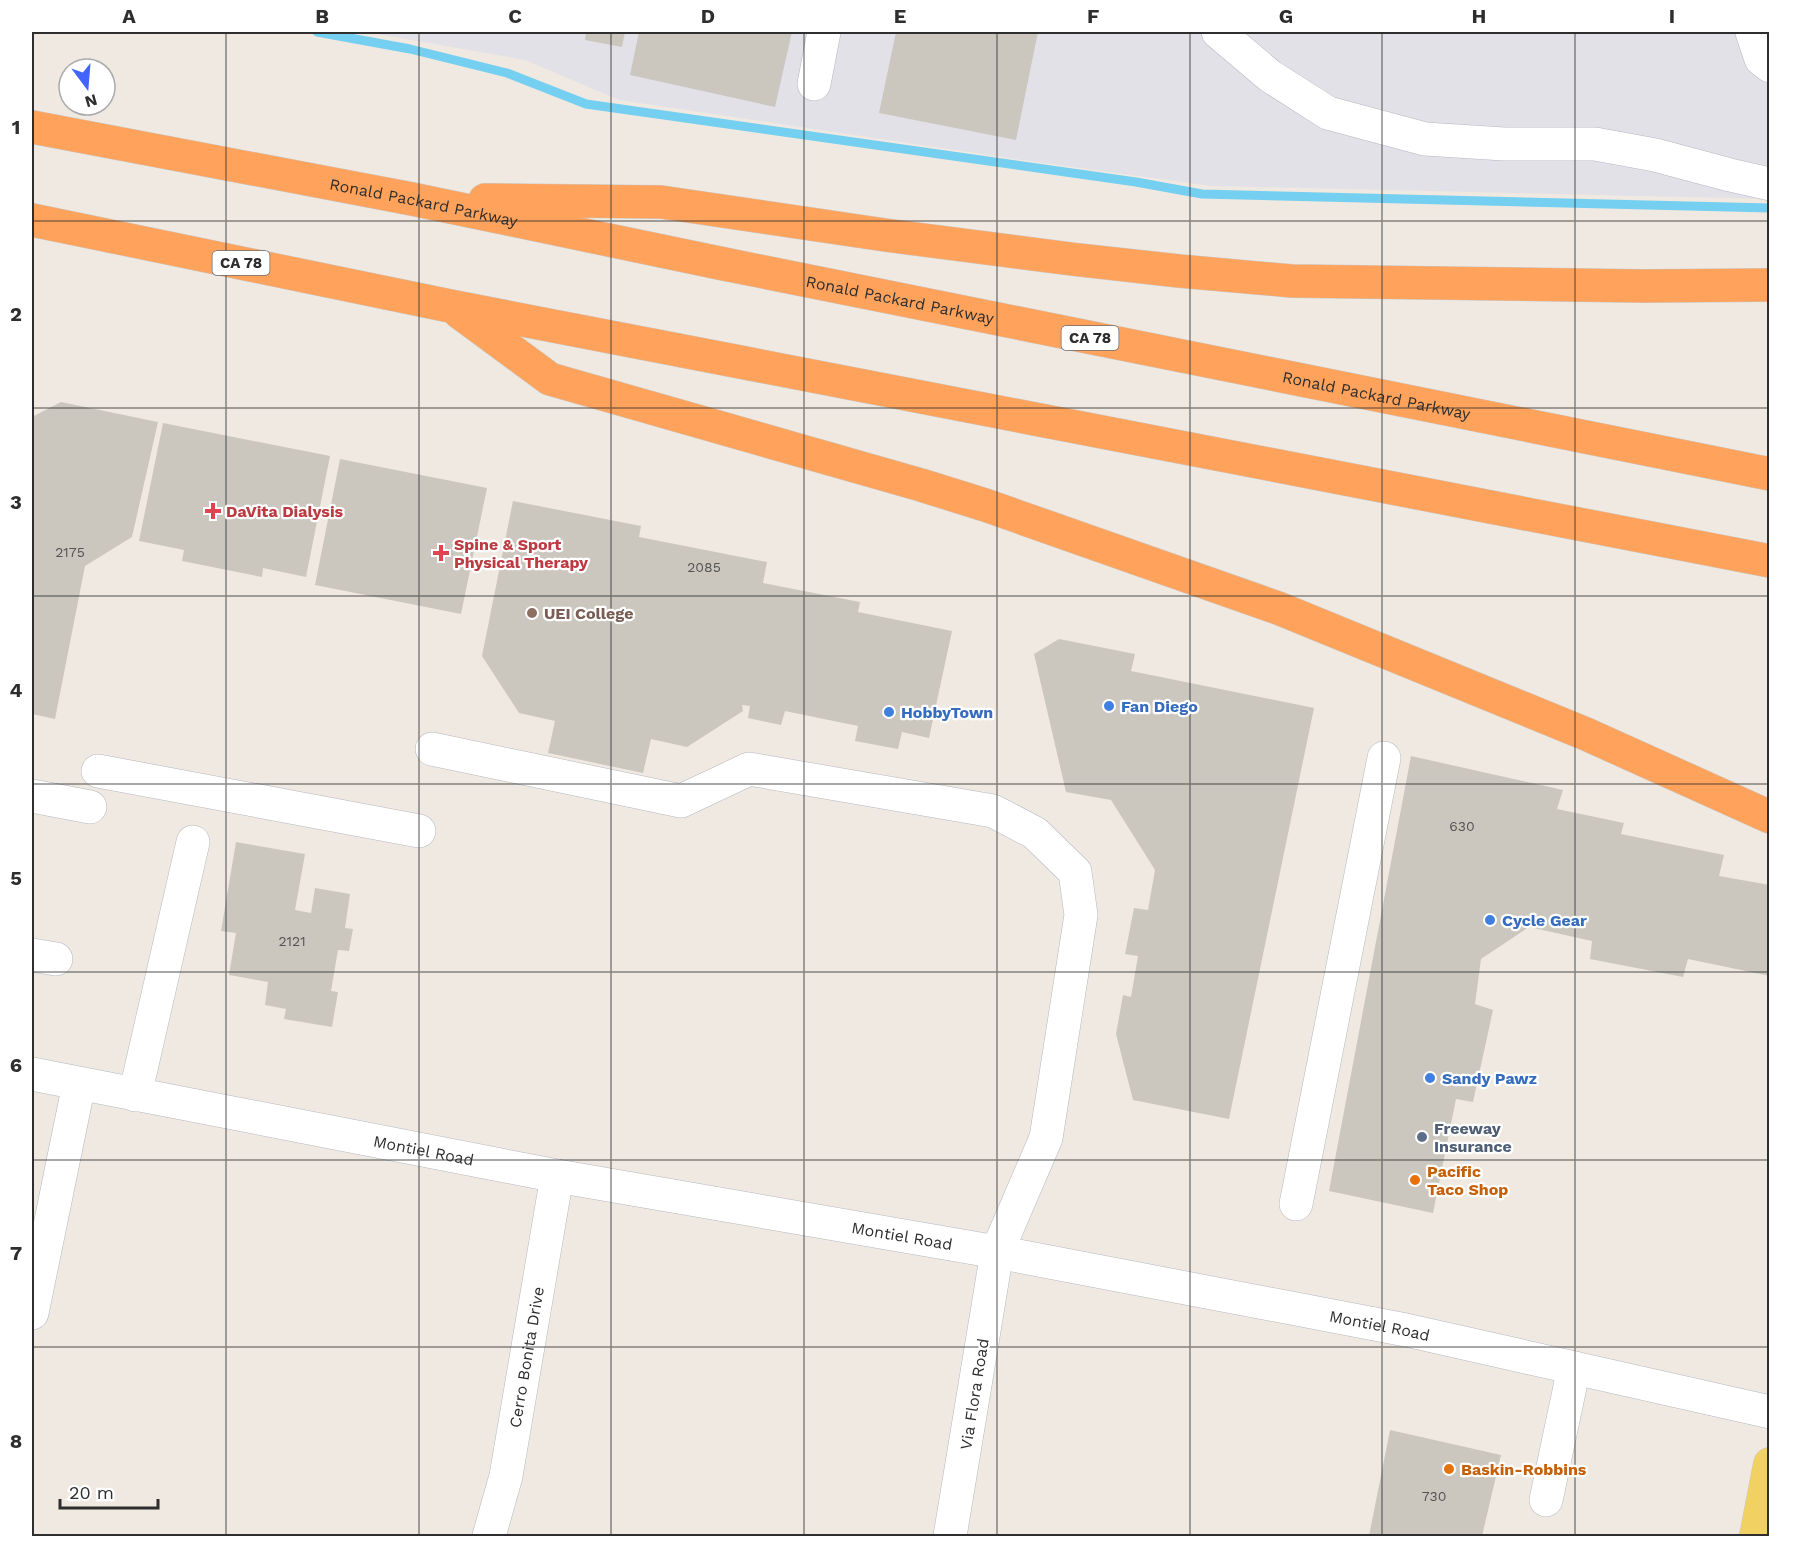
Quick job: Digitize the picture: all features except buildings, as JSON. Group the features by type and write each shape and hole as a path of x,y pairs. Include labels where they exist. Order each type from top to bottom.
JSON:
{"highway":[{"name":"Ronald Packard Parkway","path":"32,127 412,199 748,269 1770,474"},
{"path":"412,199 661,202 885,235 1071,259 1292,280 1643,286 1770,285"},
{"name":"CA 78","path":"32,220 450,306 1770,561"},
{"path":"450,306 550,379 985,505 1278,608 1586,734 1770,817"}],"main road":[{"path":"1756,1536 1770,1464"}],"street":[{"path":"814,84 824,32"},
{"path":"1218,32 1270,76 1328,113 1425,139 1504,144 1596,144 1655,155 1770,184"},
{"path":"1752,32 1761,59 1770,66"},
{"name":"Via Flora Road","path":"432,749 681,801 749,769 993,811 1035,833 1075,872 1081,915 1046,1138 997,1252 950,1536"},
{"path":"1296,1204 1384,759"},
{"path":"98,771 419,831"},
{"path":"32,796 90,807"},
{"path":"135,1095 193,842"},
{"name":"Montiel Road","path":"32,1074 557,1176 997,1252 1406,1330 1770,1412"},
{"path":"32,1313 79,1084"},
{"name":"Cerro Bonita Drive","path":"489,1536 506,1476 557,1176"},
{"path":"1546,1500 1574,1368"}],"shaded area":[{"path":"366,32 1769,32 1769,199 1211,186 619,100 525,60"}],"waterway":[{"path":"317,32 410,49 507,73 586,104 1136,182 1202,194 1770,208"}],"place":[{"name":"DaVita Dialysis","path":"213,511"},
{"name":"Spine & Sport Physical Therapy","path":"441,553"},
{"name":"UEI College","path":"532,613"},
{"name":"Fan Diego","path":"1109,706"},
{"name":"HobbyTown","path":"889,712"},
{"name":"Cycle Gear","path":"1490,920"},
{"name":"Sandy Pawz","path":"1430,1078"},
{"name":"Freeway Insurance","path":"1422,1137"},
{"name":"Pacific Taco Shop","path":"1415,1180"},
{"name":"Baskin-Robbins","path":"1449,1469"}]}
